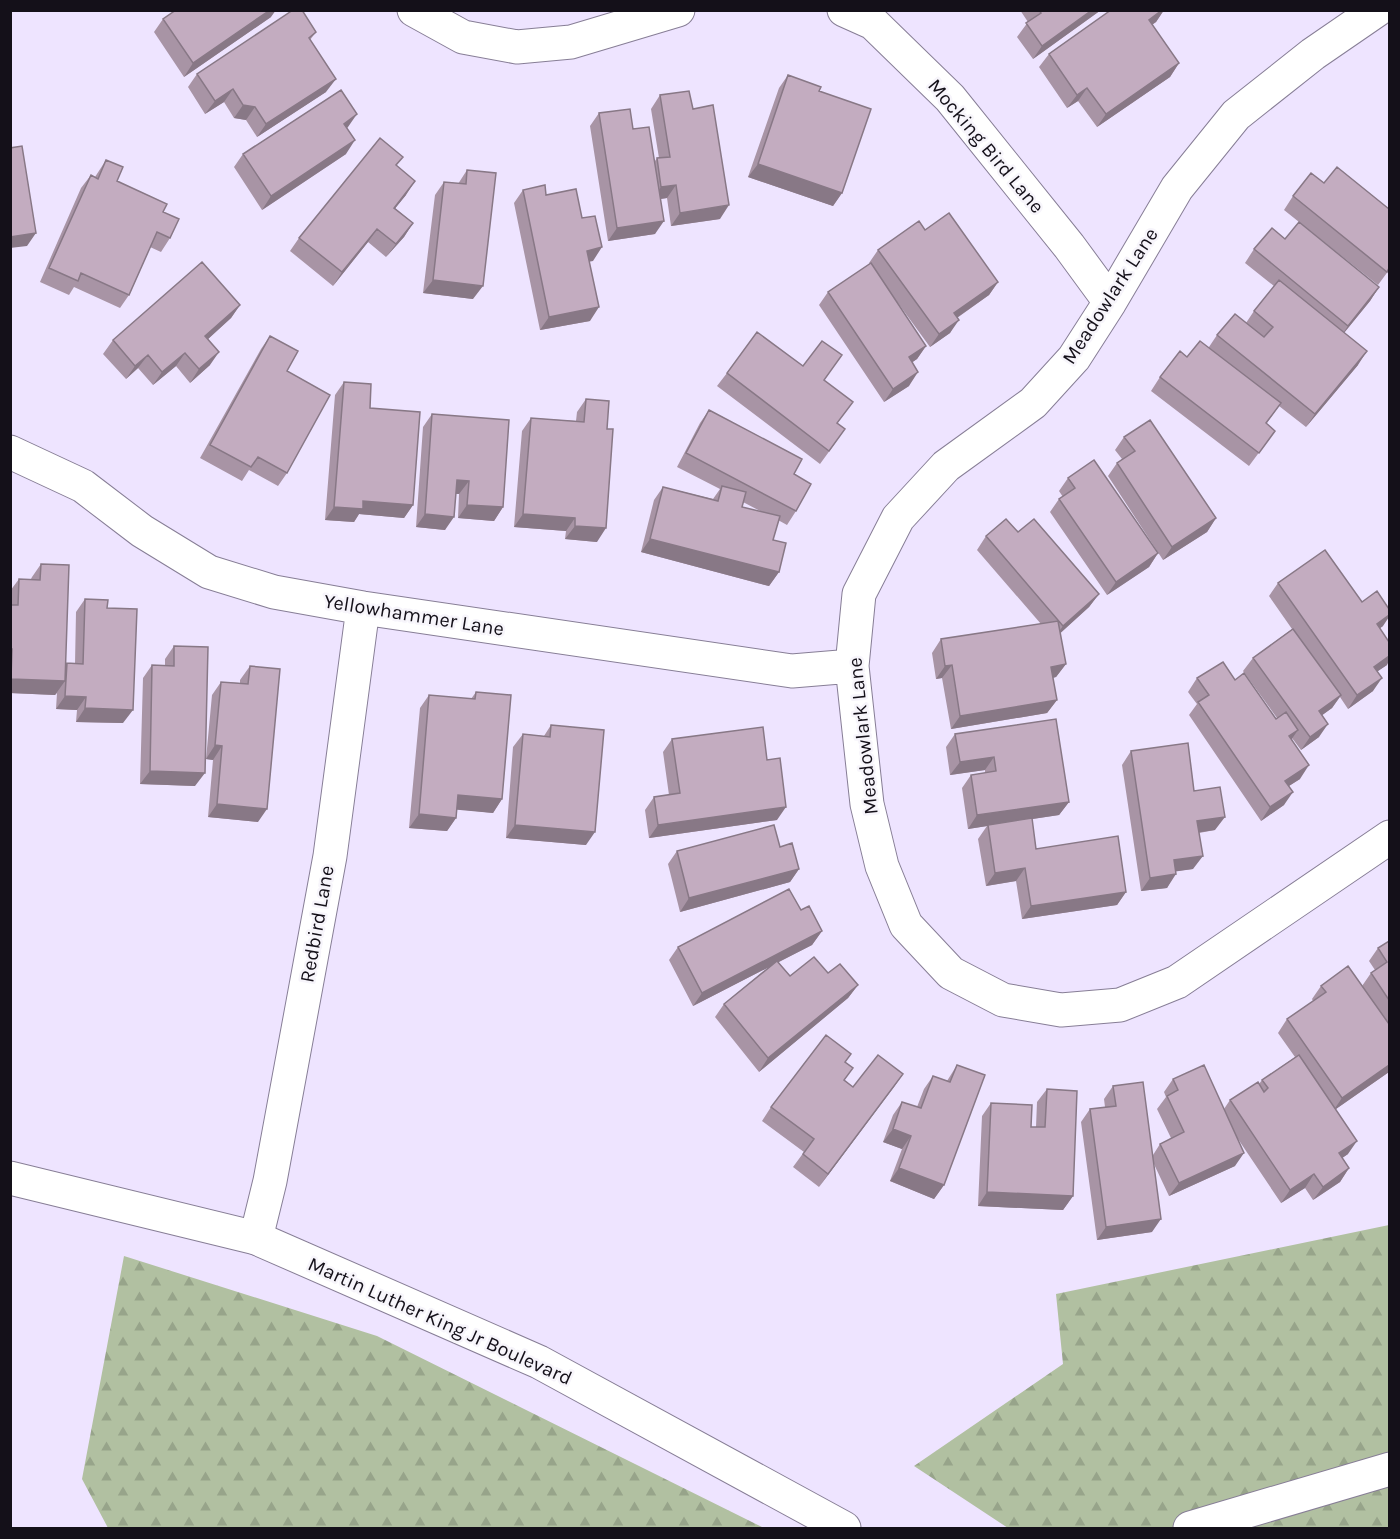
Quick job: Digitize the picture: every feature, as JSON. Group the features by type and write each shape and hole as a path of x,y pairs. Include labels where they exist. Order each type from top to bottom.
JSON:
{"street":[{"path":"414,10 463,37 517,47 571,42 678,10"},
{"name":"Mocking Bird Lane","path":"844,10 873,23 950,98 1069,246 1110,302"},
{"name":"Meadowlark Lane","path":"1377,10 1313,54 1236,115 1178,188 1074,358 1033,403 946,466 898,518 859,594 852,666 867,804 882,866 906,925 951,973 1004,1000 1061,1010 1120,1005 1177,982 1389,837"},
{"name":"Yellowhammer Lane","path":"10,452 83,486 142,531 209,572 274,592 363,608 792,671 852,666"},
{"name":"Redbird Lane","path":"256,1238 270,1180 330,856 363,608"},
{"name":"Martin Luther King Jr Boulevard","path":"10,1178 256,1238 539,1362 844,1528"},
{"path":"1190,1528 1389,1469"}],"green space":[{"path":"1389,1225 1389,1528 1008,1528 914,1466 1063,1364 1056,1294"},
{"path":"124,1256 377,1336 764,1528 108,1528 82,1479"}],"building":[{"path":"176,10 270,10 193,63 163,19"},
{"path":"293,10 302,10 316,32 309,38 336,79 266,124 255,107 243,105 233,89 215,101 197,74"},
{"path":"1039,10 1092,10 1042,46 1026,23 1041,13"},
{"path":"1111,10 1162,10 1149,20 1179,63 1106,114 1087,88 1077,95 1049,54"},
{"path":"788,75 821,87 819,91 871,109 842,193 758,164"},
{"path":"341,90 357,114 344,124 355,140 271,196 243,154"},
{"path":"689,91 693,109 713,105 729,205 680,213 676,185 661,187 657,158 670,157 660,95"},
{"path":"630,109 633,129 649,127 664,221 617,228 599,113"},
{"path":"380,138 403,157 396,165 415,181 394,208 413,223 396,244 377,229 342,272 299,238"},
{"path":"22,146 36,233 10,237 10,148"},
{"path":"106,160 123,167 117,181 167,204 163,212 179,219 170,238 157,232 129,295 81,273 78,281 49,268 91,175 98,179"},
{"path":"1337,167 1389,209 1389,268 1387,272 1293,196 1311,173 1324,183"},
{"path":"467,170 496,173 483,286 433,280 444,182 466,184"},
{"path":"545,185 546,195 576,189 582,218 595,216 602,247 587,251 599,307 549,317 523,190"},
{"path":"949,213 998,282 954,313 959,320 939,334 878,250 919,221 925,230"},
{"path":"1299,222 1379,287 1348,326 1254,249 1272,228 1285,239"},
{"path":"202,262 240,305 205,336 219,352 199,369 185,353 162,372 148,355 135,366 113,340"},
{"path":"871,263 926,346 909,357 918,372 893,389 828,292"},
{"path":"1279,280 1367,351 1315,414 1217,335 1235,314 1264,337 1273,327 1254,311"},
{"path":"757,332 803,366 822,341 842,355 824,380 853,402 837,423 845,429 829,451 727,373"},
{"path":"270,336 298,351 287,371 330,395 287,473 258,457 251,467 210,445"},
{"path":"1200,341 1281,403 1266,423 1275,431 1259,453 1160,377 1180,351 1187,357"},
{"path":"344,382 371,384 370,408 420,412 413,505 363,501 363,509 334,507"},
{"path":"586,399 609,401 607,429 613,429 606,528 575,526 575,518 523,514 531,418 584,422"},
{"path":"709,410 802,459 794,474 811,484 796,511 686,453"},
{"path":"432,414 509,420 503,507 467,505 469,481 457,480 454,517 425,514"},
{"path":"1150,420 1216,518 1172,547 1117,463 1135,451 1124,437"},
{"path":"1094,460 1158,553 1116,582 1059,499 1075,488 1068,478"},
{"path":"722,486 746,492 742,507 780,516 773,540 786,543 779,572 650,539 663,487 718,501"},
{"path":"1006,519 1018,532 1034,519 1099,594 1063,626 986,536"},
{"path":"1325,550 1362,602 1377,591 1389,609 1389,615 1377,624 1389,642 1389,656 1374,667 1382,678 1357,695 1278,583"},
{"path":"41,564 69,565 65,681 11,679 10,605 18,605 19,579 40,580"},
{"path":"85,599 108,600 107,608 137,609 133,710 85,708 86,697 65,696 67,663 83,664"},
{"path":"1058,621 1066,664 1051,667 1057,700 960,716 952,665 945,666 941,639"},
{"path":"1293,629 1341,695 1319,711 1328,724 1310,737 1253,658"},
{"path":"174,646 208,647 205,773 150,771 152,665 174,666"},
{"path":"1223,662 1235,680 1244,673 1276,719 1286,712 1298,730 1289,736 1309,765 1285,781 1293,792 1270,807 1198,702 1209,695 1197,678"},
{"path":"250,666 280,669 267,809 217,804 222,746 215,745 221,682 248,684"},
{"path":"476,692 511,695 502,799 458,795 456,818 419,814 429,695 475,699"},
{"path":"1056,719 1069,802 977,815 971,775 996,771 994,757 960,762 955,734"},
{"path":"551,725 604,730 595,832 515,825 523,734 550,737"},
{"path":"763,727 767,760 780,758 786,807 658,825 654,797 680,793 672,739"},
{"path":"1188,743 1194,791 1220,787 1225,817 1197,821 1203,856 1174,860 1176,874 1150,878 1131,751"},
{"path":"1032,818 1036,849 1118,836 1126,892 1031,906 1025,868 995,873 988,825"},
{"path":"774,825 780,847 792,843 799,869 689,898 677,851"},
{"path":"789,889 801,910 809,906 822,931 702,993 678,947"},
{"path":"1389,941 1389,1000 1371,973 1387,962 1378,948"},
{"path":"814,957 828,973 840,964 858,985 768,1058 724,1004 777,961 790,976"},
{"path":"1348,966 1389,1024 1389,1065 1342,1098 1287,1019 1326,992 1321,986"},
{"path":"826,1035 851,1054 845,1062 853,1068 844,1080 853,1087 878,1055 903,1074 828,1174 803,1154 814,1139 771,1107"},
{"path":"1299,1055 1357,1141 1339,1153 1349,1168 1323,1187 1314,1174 1290,1190 1230,1100 1258,1082 1264,1092 1268,1088 1262,1080"},
{"path":"957,1065 985,1075 944,1185 899,1168 911,1136 893,1129 902,1102 921,1108 933,1076 950,1082"},
{"path":"1204,1065 1244,1153 1179,1183 1160,1144 1184,1132 1167,1096 1178,1090 1173,1079"},
{"path":"1143,1082 1161,1219 1106,1227 1090,1109 1116,1106 1113,1086"},
{"path":"1047,1089 1077,1091 1073,1196 987,1192 991,1103 1032,1105 1031,1127 1045,1127"}]}
